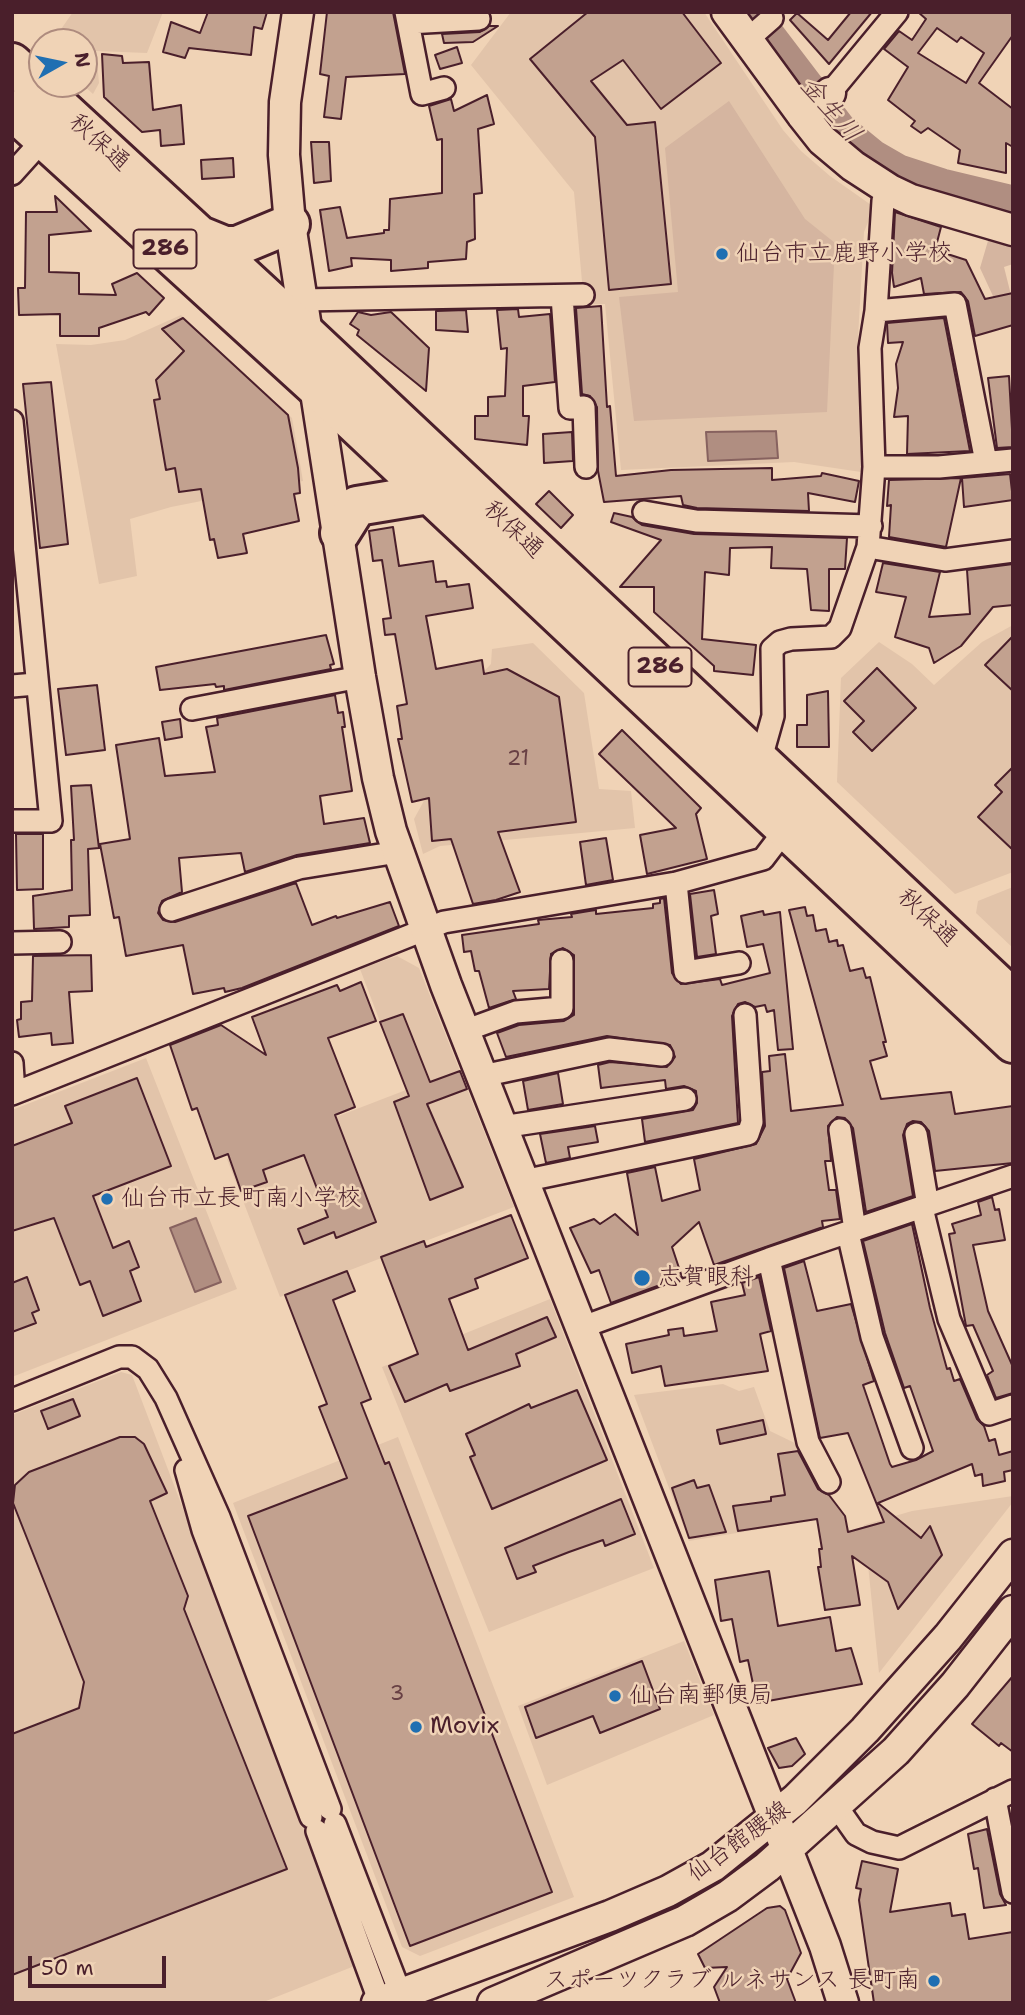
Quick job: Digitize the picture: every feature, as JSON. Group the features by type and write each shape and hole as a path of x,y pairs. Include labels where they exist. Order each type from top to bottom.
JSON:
{"highway":[{"name":"秋保通","path":"12,63 55,127 317,388 429,494 796,816 1013,999"},
{"name":"秋保通","path":"12,110 55,127 304,317 761,762 796,816 1013,1043"},
{"path":"198,234 225,246 237,246 290,224"},
{"path":"340,533 357,506 429,494"}],"street":[{"path":"299,12 285,102 284,155 290,224 340,533 360,677 378,778 398,852 464,1031 787,1851 843,2003"},
{"path":"727,12 815,106 843,158 890,190 932,207 1013,230"},
{"path":"815,106 897,12"},
{"path":"444,88 422,94 407,18 479,19"},
{"path":"751,36 772,18"},
{"path":"12,174 55,127"},
{"path":"761,762 774,716 772,649 780,642 792,639 831,637 840,628 869,536 874,467 870,348 876,311 883,201 890,190"},
{"path":"304,317 583,295"},
{"path":"562,296 570,408 584,407 586,467"},
{"path":"876,311 955,304 986,462"},
{"path":"12,421 18,541 51,821 12,821"},
{"path":"874,467 939,467 1013,460"},
{"path":"644,512 696,521 869,536 945,560 1013,551"},
{"path":"192,709 360,677"},
{"path":"12,686 36,684"},
{"path":"12,1063 13,1094 444,922 676,883 763,859 796,816"},
{"path":"171,911 299,869 398,852"},
{"path":"676,883 685,972 739,963"},
{"path":"12,943 60,942"},
{"path":"464,1031 516,1012 562,1008 562,961"},
{"path":"523,1181 543,1174 748,1134 752,1122 745,1015"},
{"path":"482,1076 609,1049 662,1055"},
{"path":"502,1127 685,1099"},
{"path":"840,1130 851,1231 872,1337 912,1448"},
{"path":"916,1134 925,1207 949,1319 989,1414 1013,1406"},
{"path":"580,1328 769,1259 1013,1176"},
{"path":"769,1259 808,1442 829,1482"},
{"path":"12,1400 125,1357 140,1361 148,1369 166,1398 219,1517 388,2001"},
{"name":"仙台館腰線","path":"388,2001 668,1892 713,1866 774,1818 865,1730 948,1637 1013,1555"},
{"name":"仙台館腰線","path":"493,2003 685,1921 728,1896 787,1851 896,1751 955,1685 1013,1611"},
{"path":"837,1807 856,1834 872,1842 898,1848 1004,1795 1013,1892"}],"shaded area":[{"path":"73,12 163,12 147,53 98,51 98,28 62,28"},
{"name":"仙台市立鹿野小学校","path":"511,12 704,12 783,130 801,151 830,176 874,207 864,232 857,355 862,439 861,472 794,462 621,470 605,304 584,304 574,192 471,65"},
{"path":"729,101 805,219 835,243 827,412 634,421 619,297 678,292 665,148"},
{"path":"990,234 1013,240 1013,264 1004,267 1013,303 999,309 980,268"},
{"path":"181,315 292,418 303,481 171,507 130,519 137,576 99,584 56,344 91,345 125,340"},
{"path":"776,431 778,458 708,461 706,432"},
{"path":"1013,625 1013,872 955,894 837,782 841,678 879,642 912,664 934,685 982,642"},
{"path":"533,643 584,693 599,789 631,791 635,828 440,846 423,854 414,819 431,788 462,694 491,664 492,649"},
{"path":"1013,887 1013,948 976,913 978,901"},
{"path":"397,956 419,968 514,1207 280,1297 227,1159 406,1090 360,969"},
{"name":"仙台市立長町南小学校","path":"146,1058 237,1289 12,1377 12,1110"},
{"path":"196,1218 221,1282 195,1292 170,1228"},
{"path":"550,1299 654,1568 489,1632 382,1367"},
{"path":"121,1372 132,1375 357,1965 261,2003 12,2003 12,1415"},
{"path":"723,1384 739,1391 754,1387 770,1431 801,1446 843,1515 689,1541 634,1395"},
{"path":"398,1437 574,1897 420,1956 402,1947 233,1503"},
{"path":"1013,1496 1013,1502 879,1673 864,1525 912,1511"},
{"path":"684,1641 714,1715 547,1785 518,1706"}],"building":[{"path":"208,12 267,12 262,29 254,27 251,55 189,48 185,58 163,52 171,22 200,33"},
{"path":"327,12 393,12 405,74 346,77 341,119 324,117 329,76 320,74"},
{"path":"588,12 682,12 721,63 661,109 623,60 591,81 627,125 655,122 671,284 609,290 595,137 530,59"},
{"path":"851,12 872,12 829,64 790,20 797,13 828,40"},
{"path":"918,12 1013,12 1013,35 979,83 1013,109 1013,147 1006,143 1006,173 958,163 960,150 928,128 921,133 911,126 915,121 888,100 908,67 884,49 899,31 912,40 926,19","holes":["937,28 957,42 961,37 984,53 966,83 918,53"]},
{"path":"489,26 498,26 473,42 444,43 442,34 480,32"},
{"path":"457,47 462,63 440,69 435,55"},
{"path":"102,54 122,56 123,63 149,62 153,110 181,105 184,144 161,146 160,130 142,132 104,97"},
{"path":"487,95 494,124 478,129 482,193 474,194 475,239 467,242 466,259 428,262 428,268 391,271 391,260 351,258 352,266 329,271 320,210 340,207 347,238 389,230 390,199 442,193 442,139 437,140 429,106 451,99 454,111"},
{"path":"311,142 329,142 331,181 314,183"},
{"path":"233,158 234,177 202,179 201,160"},
{"path":"55,196 91,231 49,235 49,272 79,273 79,294 116,295 112,284 137,273 164,298 149,315 146,312 99,328 99,336 60,336 60,314 19,315 18,288 25,288 26,212 57,212"},
{"path":"895,212 941,227 935,250 966,260 985,299 1013,293 1013,325 975,336 968,301 961,292 924,294 921,278 894,287 892,273"},
{"path":"601,306 607,407 610,406 616,476 671,470 772,468 772,480 821,476 822,473 859,481 855,502 808,493 809,511 697,508 683,505 681,496 604,502 598,471 597,407 590,396 582,394 576,308"},
{"path":"518,309 519,317 550,314 555,382 523,386 523,416 529,416 527,445 475,439 475,416 488,416 488,397 505,396 507,348 501,349 497,310"},
{"path":"466,310 468,332 436,330 436,311"},
{"path":"358,312 371,315 391,312 429,348 426,391 357,335 359,330 350,324"},
{"path":"183,318 288,415 298,468 300,493 294,494 299,521 243,534 247,553 218,558 214,539 210,540 201,489 179,492 175,468 166,470 154,400 160,399 156,380 184,351 162,329"},
{"path":"944,318 970,451 907,454 908,416 894,417 898,388 896,364 903,342 888,343 887,323"},
{"path":"1009,376 1013,447 997,448 988,378"},
{"path":"51,382 68,544 40,548 23,384"},
{"path":"572,432 573,461 544,463 543,434"},
{"path":"1010,474 1013,500 964,507 962,478"},
{"path":"961,478 946,547 889,537 889,480"},
{"path":"549,491 573,515 561,528 536,504"},
{"path":"614,513 632,517 642,525 694,534 847,538 845,569 829,569 829,611 811,610 807,569 771,568 772,547 730,548 729,575 705,572 702,639 756,645 753,675 714,671 714,666 654,612 654,587 620,587 661,540 611,522"},
{"path":"393,527 399,566 433,561 436,582 446,581 447,587 469,584 473,608 426,616 436,669 482,660 484,674 507,669 559,697 576,822 498,832 520,892 496,900 473,904 451,839 432,841 429,798 412,802 398,739 402,739 397,706 407,704 395,634 385,635 383,619 391,618 382,560 373,561 369,531"},
{"path":"883,563 940,572 929,617 970,614 967,570 1013,564 1013,605 993,607 961,646 934,663 929,648 895,637 906,597 876,592"},
{"path":"326,635 334,664 330,665 331,669 224,690 224,686 216,687 215,684 160,690 156,667"},
{"path":"1013,636 1013,691 985,665"},
{"path":"877,668 916,708 872,751 853,732 864,721 844,701"},
{"path":"97,685 105,750 66,755 58,689"},
{"path":"828,691 829,747 797,747 797,725 807,725 807,695"},
{"path":"335,695 338,713 343,712 345,727 342,727 352,791 320,796 324,824 364,818 370,843 297,855 245,872 241,853 179,858 182,892 162,901 158,913 163,920 175,922 296,883 312,925 390,902 399,926 242,988 225,992 224,988 193,994 183,945 126,956 119,917 114,918 100,844 130,839 116,745 159,738 165,776 215,772 206,727 218,725 217,718"},
{"path":"180,719 182,737 165,740 162,722"},
{"path":"622,730 701,808 696,814 707,859 647,874 640,835 676,828 599,754"},
{"path":"1013,767 1013,850 978,817 1002,792 995,785"},
{"path":"91,785 99,848 88,849 90,915 69,916 69,927 34,929 33,896 72,890 71,840 74,840 71,786"},
{"path":"16,834 43,834 43,889 17,890"},
{"path":"606,838 613,880 586,885 580,842"},
{"path":"714,890 718,914 711,916 716,954 697,957 690,894"},
{"path":"664,898 672,973 681,984 720,979 722,985 770,973 763,944 747,947 741,916 763,911 764,915 780,912 793,1049 778,1050 774,1010 767,1012 765,1005 755,1007 745,1002 738,1004 732,1016 738,1123 645,1142 642,1119 693,1110 697,1103 696,1091 684,1086 666,1089 665,1080 601,1088 598,1065 610,1062 667,1067 675,1057 670,1045 607,1036 506,1057 497,1033 519,1025 564,1021 574,1015 574,955 563,948 551,954 549,989 513,991 516,999 489,1008 479,971 475,971 471,951 464,952 462,935 539,924 538,920 572,917 571,914 596,910 596,914 653,908 653,904 660,903 660,899"},
{"path":"805,907 807,916 813,915 816,931 826,929 829,942 837,940 838,946 843,945 850,971 863,968 866,978 870,977 886,1042 883,1042 887,1056 870,1061 881,1099 951,1092 955,1114 1013,1106 1013,1163 935,1171 929,1131 921,1122 913,1121 907,1124 903,1135 913,1196 866,1212 853,1128 845,1118 837,1117 828,1126 831,1161 825,1161 829,1190 836,1190 840,1219 822,1221 823,1227 714,1265 699,1222 672,1247 682,1277 611,1303 599,1270 591,1273 570,1228 594,1219 600,1224 615,1214 638,1235 627,1173 655,1167 662,1201 700,1190 694,1159 756,1144 765,1126 762,1072 770,1071 769,1056 785,1054 791,1111 843,1105 789,910"},
{"path":"91,955 92,991 69,992 73,1043 52,1045 51,1033 19,1037 17,1020 21,1019 21,1002 32,1001 33,956"},
{"path":"361,982 376,1021 328,1038 355,1107 335,1115 376,1222 336,1238 334,1232 304,1244 298,1229 328,1217 304,1155 263,1170 267,1182 241,1191 228,1154 215,1159 197,1108 192,1110 170,1045 221,1025 266,1055 252,1017 337,985 340,991"},
{"path":"403,1014 430,1082 460,1071 467,1089 427,1104 463,1187 430,1200 394,1102 409,1096 380,1022"},
{"path":"558,1073 563,1104 528,1110 523,1081"},
{"path":"137,1078 171,1166 93,1196 113,1248 129,1241 139,1267 130,1271 141,1301 103,1316 90,1281 80,1285 54,1218 12,1231 12,1146 72,1123 65,1106"},
{"path":"595,1126 598,1142 568,1147 570,1158 546,1163 540,1134"},
{"path":"992,1197 995,1210 999,1209 1005,1240 973,1245 988,1311 1013,1367 1013,1393 996,1398 987,1375 993,1371 973,1325 966,1326 949,1234 955,1233 952,1224 981,1215 978,1202"},
{"path":"511,1215 528,1258 475,1279 478,1288 449,1299 468,1350 547,1317 556,1337 516,1354 520,1366 450,1391 447,1384 405,1402 389,1366 418,1354 381,1257 424,1241 426,1247"},
{"path":"912,1224 930,1308 947,1369 950,1368 954,1381 960,1379 989,1441 995,1439 999,1455 1013,1451 1013,1470 1004,1472 1005,1481 983,1486 982,1474 975,1476 972,1464 878,1503 921,1538 930,1526 942,1555 898,1609 888,1582 852,1556 860,1605 825,1610 818,1567 821,1567 819,1549 822,1549 817,1519 738,1531 733,1506 771,1501 771,1497 785,1495 778,1454 798,1451 818,1489 829,1495 845,1516 848,1532 884,1522 848,1433 820,1438 784,1268 804,1261 817,1311 851,1304 874,1381 863,1385 890,1464 892,1467 916,1460 933,1451 910,1386 904,1388 885,1333 863,1241"},
{"path":"347,1271 355,1291 333,1300 371,1399 361,1403 385,1464 389,1462 552,1892 410,1946 248,1516 347,1478 319,1407 327,1404 285,1295"},
{"path":"27,1277 39,1310 32,1313 36,1323 12,1332 12,1283"},
{"path":"759,1277 771,1331 760,1334 768,1371 665,1386 661,1366 632,1373 626,1344 669,1335 668,1330 683,1328 684,1336 717,1331 711,1302 745,1295 742,1283"},
{"path":"577,1390 607,1460 492,1509 470,1457 475,1455 466,1434 529,1404 531,1408"},
{"path":"73,1399 80,1416 48,1429 41,1411"},
{"path":"763,1420 766,1434 720,1444 717,1430"},
{"path":"120,1437 135,1437 144,1444 167,1493 150,1501 188,1596 184,1609 287,1869 12,1975 12,1734 79,1708 84,1682 13,1503 15,1485 29,1472"},
{"path":"694,1480 697,1488 709,1485 726,1532 689,1538 672,1488"},
{"path":"621,1499 635,1534 605,1546 603,1540 569,1552 533,1566 536,1572 517,1579 505,1548"},
{"path":"769,1571 778,1626 830,1617 836,1651 851,1648 862,1684 757,1703 748,1660 740,1662 732,1619 721,1621 715,1580"},
{"path":"642,1661 660,1709 600,1733 593,1716 536,1738 525,1707"},
{"path":"1013,1676 1013,1752 1001,1743 999,1746 972,1724"},
{"path":"796,1738 805,1754 792,1766 779,1768 768,1748"},
{"path":"987,1829 1000,1894 1006,1905 984,1908 978,1868 974,1869 968,1834"},
{"path":"862,1861 898,1869 890,1912 950,1903 952,1916 965,1914 969,1939 1013,1932 1013,2003 874,2003 859,1900 861,1889 856,1888"},
{"path":"780,1906 785,1910 801,1953 787,1979 796,2003 720,2003 714,1987 727,1967 705,1968 698,1954 767,1908"}],"waterway":[{"name":"金生川","path":"751,12 840,129 873,156 899,171 942,185 1013,202"}],"place":[{"name":"仙台市立鹿野小学校","path":"722,254"},
{"name":"仙台市立長町南小学校","path":"107,1199"},
{"name":"志賀眼科","path":"642,1278"},
{"name":"仙台南郵便局","path":"615,1696"},
{"name":"Movix","path":"416,1727"},
{"name":"スポーツクラブ ルネサンス 長町南","path":"934,1981"}]}
